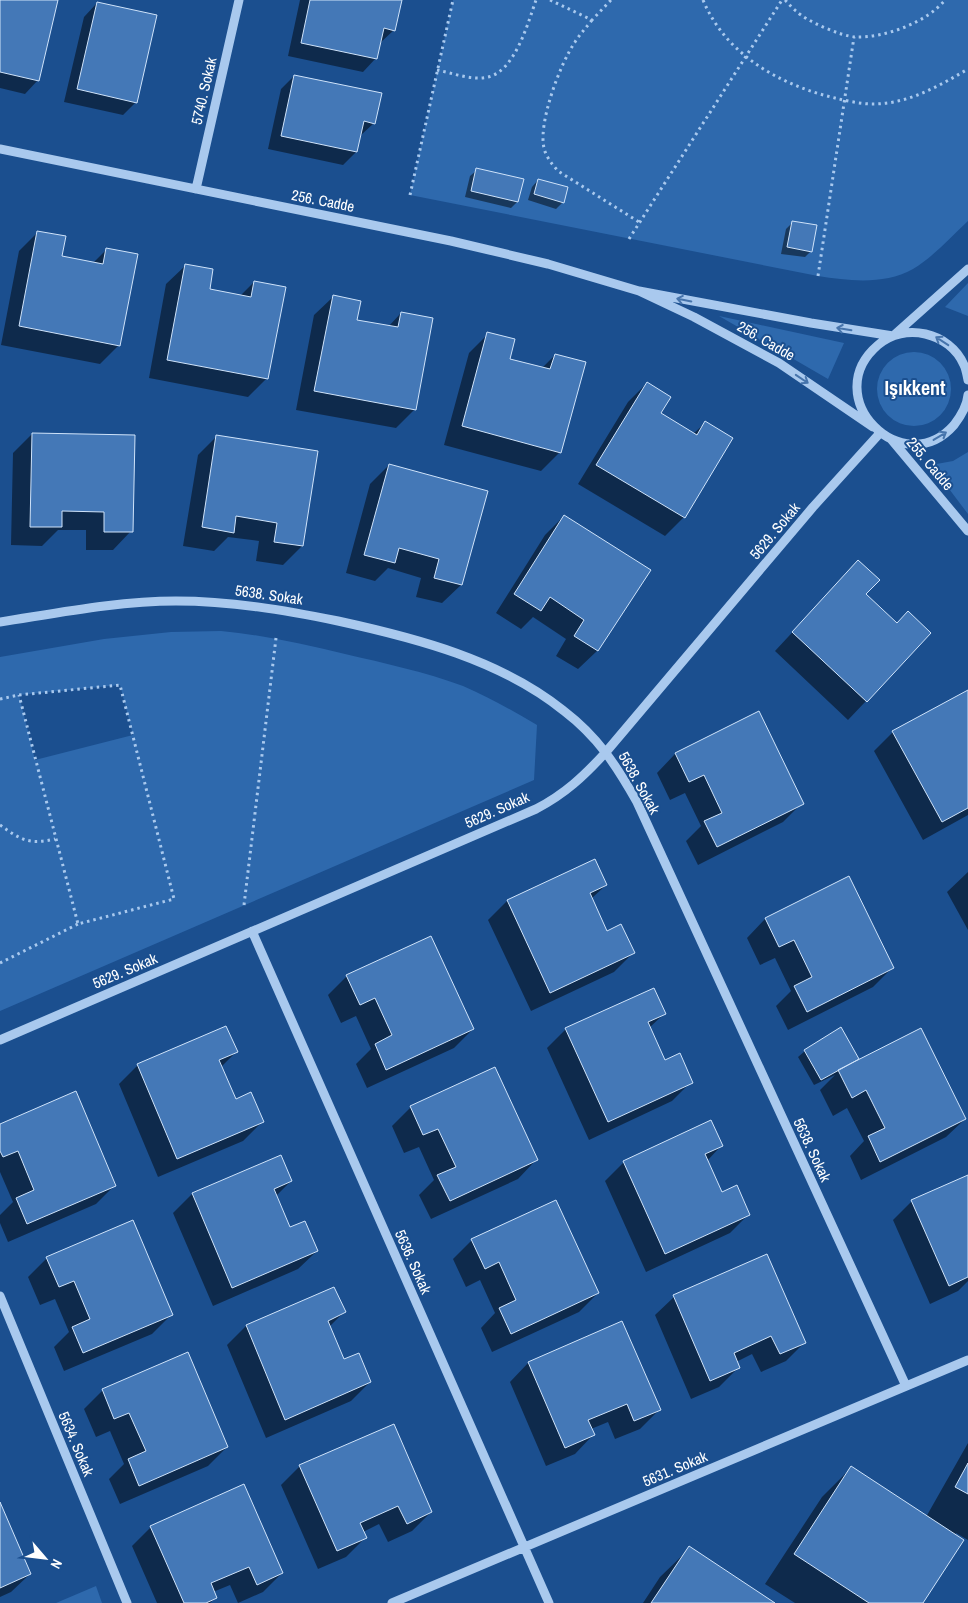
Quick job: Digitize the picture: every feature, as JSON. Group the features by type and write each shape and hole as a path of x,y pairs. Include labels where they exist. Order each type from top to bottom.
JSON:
{"street":[{"name":"5740. Sokak","path":"196,189 239,0"},
{"name":"256. Cadde","path":"0,149 451,241 548,264 639,291 802,322 893,336"},
{"path":"893,336 968,269"},
{"name":"256. Cadde","path":"639,291 694,317 779,363 890,438"},
{"path":"876,430 860,405 857,387 861,368 870,352 884,340 901,333 921,332 938,338 959,356 964,364 968,380"},
{"path":"890,438 897,442 916,444 933,440 948,431 960,417 968,400 968,394"},
{"name":"5629. Sokak","path":"0,1040 559,796 575,784 606,752 876,430"},
{"name":"255. Cadde","path":"890,438 968,531"},
{"name":"5638. Sokak","path":"0,622 69,611 175,601 226,603 282,609 435,645 480,662 527,686 564,710 594,737 606,752 618,769 636,802 906,1386"},
{"name":"5636. Sokak","path":"252,931 549,1603"},
{"name":"5634. Sokak","path":"0,1296 127,1603"},
{"name":"5631. Sokak","path":"392,1603 968,1360"}],"path":[{"path":"410,195 453,0"},
{"path":"438,70 476,78 488,77 498,73 507,64 516,50 536,0"},
{"path":"550,0 592,20"},
{"path":"611,0 592,20 575,42 566,58 545,117 542,136 544,150 550,162 558,171 640,222"},
{"path":"703,0 724,36 745,57 790,84 818,94 873,104 908,99 942,85 968,69"},
{"path":"629,239 745,57 784,0 797,13 830,30 854,37 905,28 938,8 944,0"},
{"path":"818,276 854,37"},
{"path":"244,905 276,638"},
{"path":"0,699 19,695 120,685 174,899 78,924 0,962"},
{"path":"19,695 78,924"},
{"path":"0,825 24,840 42,842 55,839"}],"shaded area":[{"path":"453,0 968,0 968,221 935,253 913,269 890,278 854,280 818,276 410,195"},
{"path":"968,283 968,316 945,307"},
{"path":"719,316 844,343 828,379"},
{"path":"914,352 935,358 945,368 951,389 945,410 935,420 914,426 893,420 883,410 877,389 883,368 893,358"},
{"path":"968,452 968,514 931,465 953,461"},
{"path":"221,631 268,637 389,664 463,686 492,699 537,725 534,780 0,1011 0,657 104,639 171,632","holes":["120,685 133,735 35,760 19,695"]},
{"path":"96,1586 102,1603 56,1603"}],"building":[{"path":"0,0 58,0 39,81 0,72"},
{"path":"310,0 402,0 395,31 384,28 377,59 301,43"},
{"path":"97,2 157,15 137,103 77,89"},
{"path":"294,75 382,93 375,124 364,121 357,152 281,136"},
{"path":"476,168 524,179 518,202 471,191"},
{"path":"538,179 568,187 564,203 534,194"},
{"path":"792,221 817,225 812,252 787,247"},
{"path":"37,231 66,236 62,256 103,264 106,248 138,254 120,346 19,326"},
{"path":"185,264 213,269 210,289 251,297 254,281 286,287 268,379 167,360"},
{"path":"333,295 361,301 357,320 398,327 401,312 433,318 416,410 314,391"},
{"path":"487,332 515,339 510,359 550,369 555,354 586,362 561,453 462,426"},
{"path":"647,382 671,397 661,413 697,435 705,421 733,438 685,518 596,465"},
{"path":"32,433 135,435 133,532 104,532 104,512 62,511 62,527 30,527"},
{"path":"216,435 318,451 303,546 274,542 277,523 236,516 234,533 202,527"},
{"path":"389,464 488,491 462,585 434,578 439,559 399,548 395,563 364,555"},
{"path":"564,515 651,570 598,651 574,636 584,620 550,597 541,611 514,594"},
{"path":"858,560 880,580 866,594 897,623 908,611 931,633 867,702 792,632"},
{"path":"968,690 968,808 942,822 892,731"},
{"path":"759,711 804,804 717,847 704,821 722,813 704,775 689,782 675,753"},
{"path":"595,859 607,885 590,893 607,931 621,924 635,953 550,993 507,900"},
{"path":"849,876 894,968 807,1012 794,986 812,977 794,940 779,947 765,918"},
{"path":"431,936 474,1029 386,1070 375,1044 392,1035 375,998 360,1005 346,975"},
{"path":"654,988 666,1014 648,1022 665,1060 680,1053 693,1083 608,1122 565,1028"},
{"path":"226,1026 238,1052 219,1060 236,1099 251,1092 264,1122 177,1159 137,1064"},
{"path":"841,1027 859,1059 821,1080 804,1050"},
{"path":"921,1028 966,1119 880,1162 868,1136 885,1128 866,1090 852,1098 838,1070"},
{"path":"495,1067 538,1160 450,1201 437,1175 456,1167 438,1129 423,1135 410,1106"},
{"path":"76,1091 116,1186 27,1224 16,1198 34,1190 18,1151 3,1157 0,1151 0,1124"},
{"path":"711,1120 723,1146 705,1154 722,1192 737,1185 750,1215 665,1254 623,1161"},
{"path":"281,1155 292,1181 274,1189 290,1227 305,1221 318,1251 232,1288 192,1193"},
{"path":"968,1175 968,1277 949,1286 911,1200"},
{"path":"556,1200 599,1293 511,1334 499,1308 516,1300 499,1262 485,1269 471,1239"},
{"path":"133,1220 173,1315 83,1353 72,1327 90,1319 74,1281 59,1287 46,1257"},
{"path":"767,1254 806,1343 780,1354 771,1336 734,1353 740,1368 710,1381 673,1295"},
{"path":"334,1287 346,1312 328,1321 344,1359 359,1353 371,1382 285,1420 246,1325"},
{"path":"622,1321 661,1410 634,1421 627,1404 588,1420 595,1435 565,1448 528,1362"},
{"path":"188,1352 228,1447 139,1486 128,1459 146,1451 129,1413 114,1419 102,1389"},
{"path":"394,1424 432,1512 407,1524 398,1506 360,1523 367,1538 337,1551 299,1465"},
{"path":"968,1463 968,1494 955,1487"},
{"path":"851,1466 964,1540 923,1603 869,1603 794,1554"},
{"path":"244,1484 283,1573 257,1585 249,1567 211,1583 217,1598 206,1603 184,1603 150,1526"},
{"path":"0,1502 31,1574 0,1588"},
{"path":"689,1546 775,1603 651,1603"}],"district":[{"name":"Işıkkent","path":"915,388"}]}
